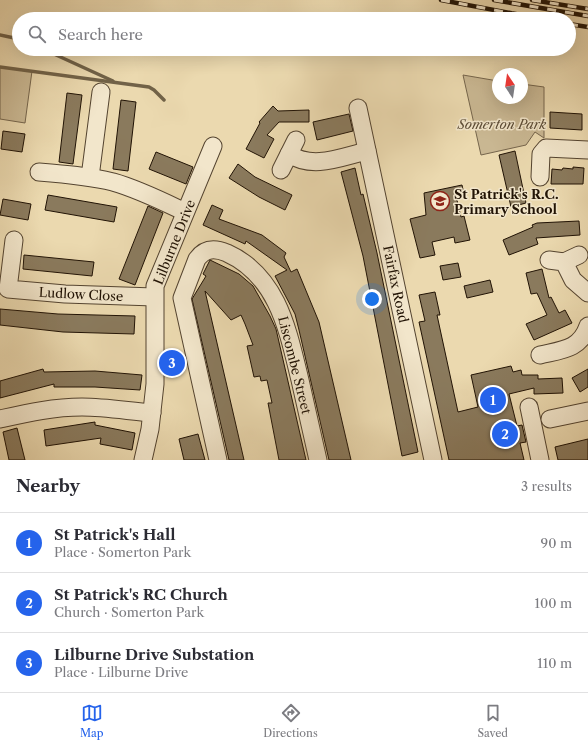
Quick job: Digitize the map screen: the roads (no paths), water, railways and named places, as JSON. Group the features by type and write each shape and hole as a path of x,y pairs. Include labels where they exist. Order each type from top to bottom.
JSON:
{"street":[{"path":"90,177 101,92"},
{"name":"Fairfax Road","path":"358,108 433,460"},
{"name":"Lilburne Drive","path":"143,460 152,413 155,368 154,297 156,280 213,146"},
{"path":"282,170 292,147 301,161 315,163 367,151"},
{"path":"540,177 541,154 546,148 588,150"},
{"path":"39,172 90,177 126,186 185,212"},
{"name":"Ludlow Close","path":"14,240 4,289 65,294 154,297"},
{"name":"Liscombe Street","path":"218,460 182,298 197,259 201,254 211,250 229,254 256,273 271,292 282,312 289,334 318,460"},
{"path":"564,259 573,280 588,293"},
{"path":"540,355 576,345 583,339 588,326"},
{"path":"0,420 46,409 82,407 152,413"},
{"path":"529,407 540,460"},
{"path":"550,419 588,412"}],"waterway":[{"path":"0,35 12,38"},
{"path":"58,56 113,81"},
{"path":"0,67 149,87 164,100"}],"railway":[{"path":"441,0 505,12"},
{"path":"494,0 564,12"},
{"path":"532,0 588,9"},
{"path":"576,14 588,16"},
{"path":"576,25 588,27"}],"place":[{"name":"St Patrick's R.C. Primary School","path":"440,201"},
{"name":"Lilburne Drive Substation","path":"172,363"},
{"name":"St Patrick's Hall","path":"493,400"},
{"name":"St Patrick's RC Church","path":"505,434"}],"park label":[{"name":"Somerton Park","path":"502,124"}]}
